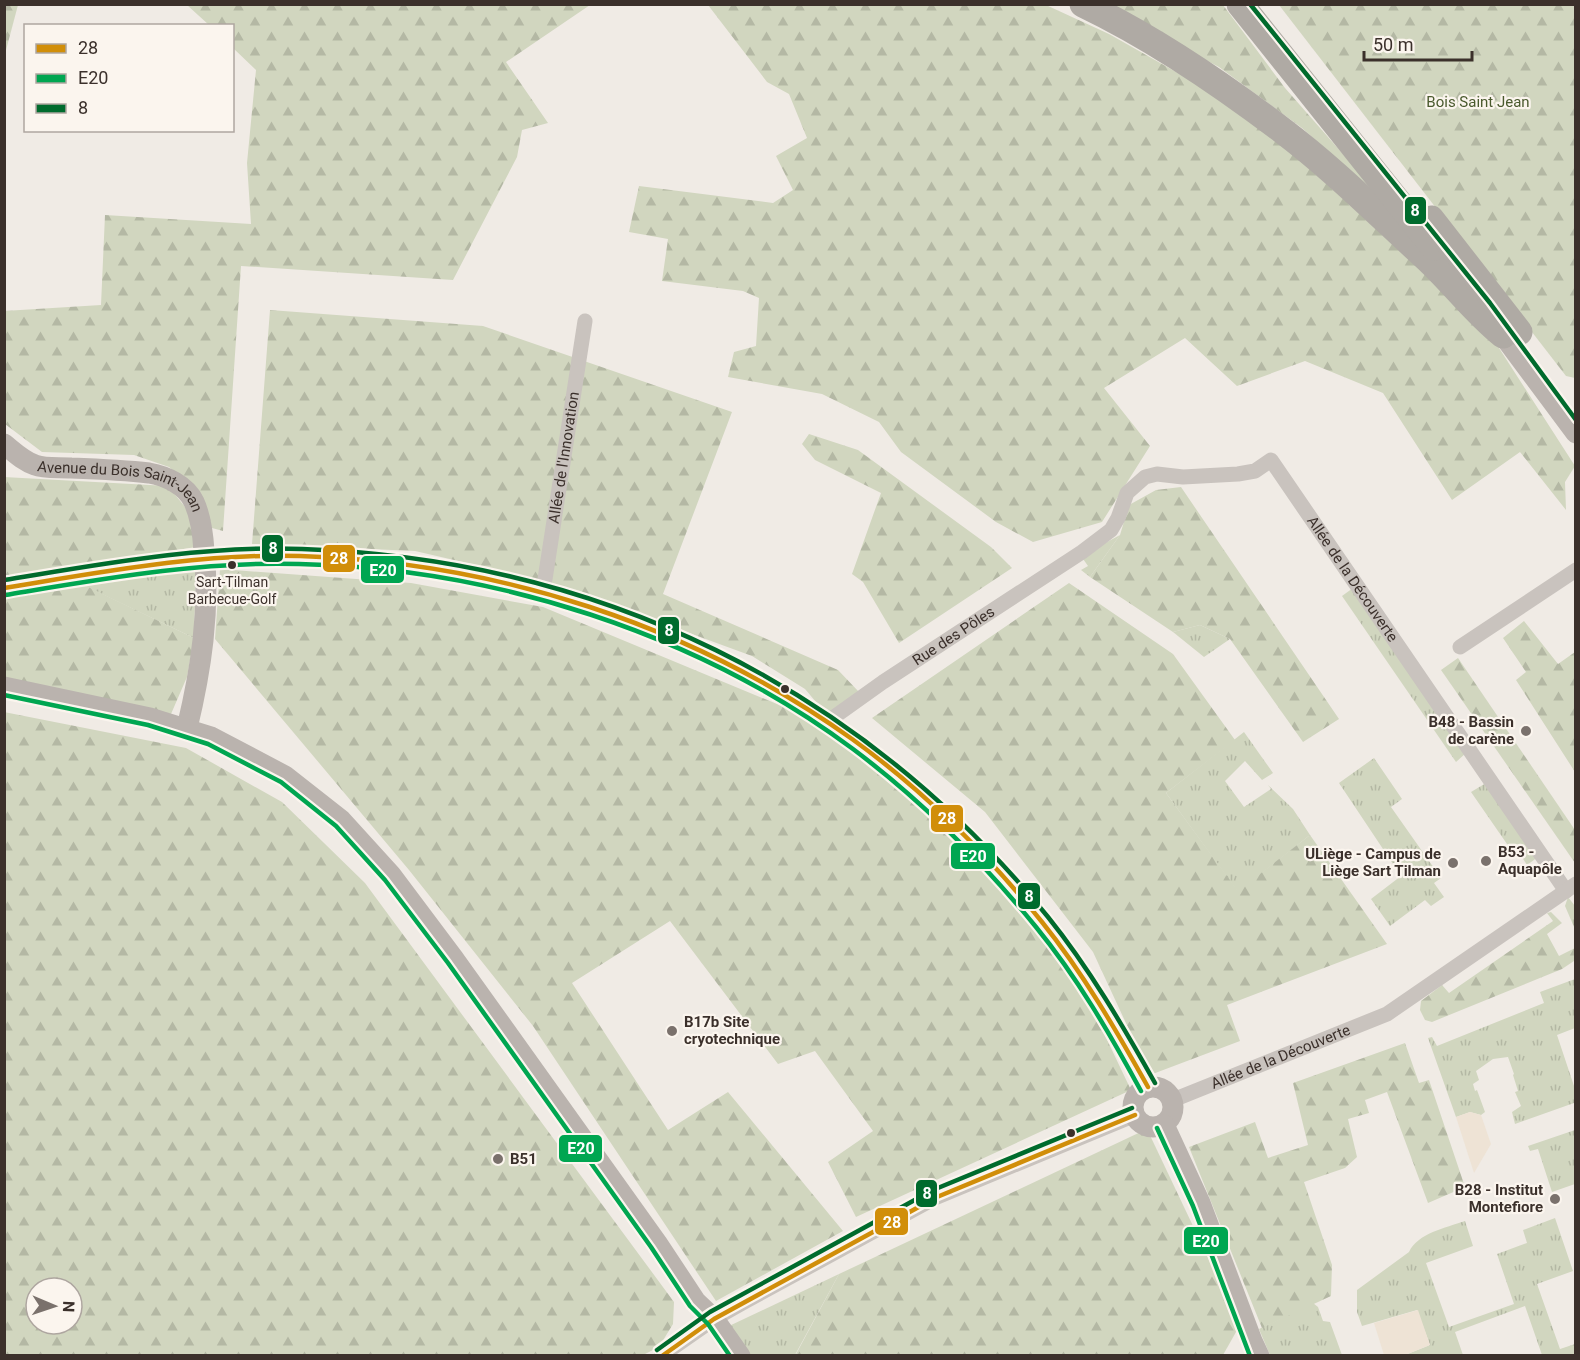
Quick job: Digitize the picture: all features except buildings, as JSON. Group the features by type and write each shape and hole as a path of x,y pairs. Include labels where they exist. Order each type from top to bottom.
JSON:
{"highway":[{"path":"1083,4 1132,28 1193,66 1284,131 1426,258 1484,319 1511,333"},
{"path":"1240,4 1484,308 1511,333"},
{"path":"1261,4 1511,333"}],"main road":[{"path":"1511,333 1575,410"},
{"path":"1511,333 1575,433"},
{"name":"Avenue du Bois Saint-Jean","path":"4,444 25,460 39,466 149,473 174,481 194,501 205,559 204,640 187,728"},
{"path":"4,588 205,559 299,556 412,564 474,575 543,592 623,619 688,646 747,676 827,722 923,797 963,834 1043,924 1082,977 1148,1087"},
{"path":"4,687 102,706 187,728 230,746 285,776 341,820 391,875 657,1243 696,1302 714,1319 740,1356"},
{"path":"1148,1087 1165,1090 1173,1100 1173,1112 1164,1125 1150,1127 1143,1125 1135,1115 1134,1102 1137,1095 1148,1087"},
{"path":"1164,1125 1200,1203 1259,1356"}],"street":[{"name":"Allée de l'Innovation","path":"543,592 585,321"},
{"name":"Allée de la Découverte","path":"1082,552 1111,530 1127,493 1145,477 1157,474 1183,477 1238,474 1255,471 1271,460 1571,887 1387,1014 1173,1100"},
{"name":"Rue des Pôles","path":"827,722 883,682 1082,552"},
{"path":"1460,648 1575,570"},
{"path":"661,1356 714,1319 937,1197 1135,1115"}],"green space":[{"path":"4,5 18,5 5,54"},
{"path":"187,5 590,5 506,62 548,123 522,130 517,157 453,280 241,266 223,531 212,528 196,490 169,467 134,455 42,452 5,424 4,311 101,305 105,215 251,224 247,163 256,70 234,49 234,24 208,24"},
{"path":"708,5 1046,5 1109,34 1208,90 1284,143 1490,334 1575,466 1565,482 1566,510 1520,452 1452,500 1383,393 1305,361 1237,386 1185,338 1104,388 1150,446 1102,522 1033,542 996,522 901,452 879,422 822,394 728,377 734,352 756,346 759,298 743,291 662,281 668,239 629,232 639,186 773,203 793,190 776,156 807,138 789,94 767,82"},
{"path":"1101,5 1223,5 1285,88 1385,202 1302,128 1219,67"},
{"name":"Bois Saint Jean","path":"1279,5 1575,5 1575,378 1566,376"},
{"path":"270,310 483,326 732,412 663,594 838,670 859,692 831,714 805,689 752,656 572,590 506,572 415,551 252,544"},
{"path":"809,434 858,450 991,547 1012,568 899,643 863,582 852,574 881,493 815,460 802,444"},
{"path":"4,477 168,486 194,518 196,547 90,564 84,585 194,638 187,677 171,714 5,679"},
{"path":"1181,487 1339,719 1303,742 1230,639 1200,625 1173,632 1090,577 1120,535 1129,505 1156,490"},
{"path":"1120,535 1090,577 1081,570 1088,566 1081,556"},
{"path":"196,565 194,638 83,585"},
{"path":"220,569 411,583 543,607 825,724 962,838 1079,981 1131,1090 856,1217 828,1162 873,1131 815,1051 778,1064 670,921 572,983 668,1130 728,1092 843,1231 716,1301 533,1026 409,870 215,639"},
{"path":"1069,583 1173,654 1235,740 1166,793 1238,891 1310,835 1387,944 1227,1005 1240,1041 1150,1075 1093,952 985,812 872,718"},
{"path":"1353,588 1466,753 1456,762 1342,596"},
{"path":"1524,621 1558,664 1575,652 1575,772 1516,680 1526,672 1503,638"},
{"path":"1200,625 1230,639 1204,657 1173,632"},
{"path":"1458,658 1575,830 1575,863 1441,670"},
{"path":"4,712 186,748 282,802 365,883 674,1302 673,1324 659,1347 641,1356 5,1355"},
{"path":"1244,732 1273,773 1262,780 1245,761 1225,781 1244,807 1271,789 1268,785 1293,809 1310,835 1238,892 1166,793"},
{"path":"1374,758 1402,799 1391,807 1441,878 1434,883 1444,897 1431,906 1425,900 1390,926 1371,899 1401,876 1339,783"},
{"path":"1486,783 1538,857 1527,865 1520,854 1516,857 1471,792"},
{"path":"1568,897 1575,906 1574,927 1565,906"},
{"path":"1551,912 1562,923 1547,934 1559,956 1575,948 1574,961 1562,969 1432,1022 1425,1020 1420,1010 1421,1001 1442,985 1449,993 1553,921 1547,913"},
{"path":"1575,979 1575,1028 1557,1035 1575,1089 1575,1106 1574,1103 1515,1124 1512,1112 1521,1106 1515,1092 1518,1091 1508,1057 1493,1059 1476,1071 1479,1080 1473,1084 1485,1112 1481,1115 1470,1112 1456,1117 1428,1038 1432,1037 1437,1046 1544,1003 1540,992"},
{"path":"1405,1043 1419,1083 1429,1080 1465,1187 1428,1203 1387,1092 1365,1100 1369,1113 1348,1119 1357,1157 1345,1168 1304,1182 1332,1265 1331,1296 1262,1328 1189,1147 1255,1122 1268,1158 1308,1145 1293,1083"},
{"path":"1147,1129 1240,1325 1223,1355 795,1356 839,1274"},
{"path":"1575,1130 1575,1184 1552,1192 1538,1149 1530,1151 1528,1146"},
{"path":"1555,1218 1573,1271 1537,1284 1560,1349 1575,1344 1575,1355 1542,1355 1525,1306 1455,1332 1463,1355 1405,1355 1430,1345 1417,1310 1362,1326 1357,1312 1357,1290 1409,1252 1425,1236 1465,1221 1473,1246 1426,1263 1449,1327 1514,1304 1497,1254 1527,1243 1523,1230"},
{"path":"839,1274 795,1355 748,1355 729,1326"},
{"path":"1313,1303 1318,1307 1323,1321 1330,1322 1342,1355 1270,1355 1259,1329"}],"shaded area":[{"path":"1470,1112 1481,1115 1491,1144 1474,1173 1456,1117"},
{"path":"1418,1310 1430,1345 1405,1355 1384,1355 1374,1323"}],"transit line":[{"name":"8","path":"1250,4 1490,303 1576,420"},
{"name":"8","path":"4,580 153,557 227,550 302,549 412,558 517,578 619,609 716,650 808,702 894,763 974,835 1048,917 1078,956 1155,1083"},
{"name":"28","path":"4,588 152,565 226,557 300,556 374,561 447,571 519,586 590,607 659,633 726,663 790,699 852,739 929,801 999,872 1057,941 1098,1002 1148,1087"},
{"name":"E20","path":"5,595 152,572 225,565 299,564 372,568 445,578 518,594 590,614 660,641 728,672 792,708 853,749 927,810 1015,902 1051,946 1092,1006 1141,1091"},
{"name":"E20","path":"4,695 148,725 208,744 281,782 336,826 385,880 448,963 651,1247 690,1306 708,1324 730,1356"},
{"name":"8","path":"657,1350 710,1312 933,1190 1132,1108"},
{"name":"28","path":"662,1356 714,1319 937,1197 1135,1115"},
{"name":"E20","path":"1157,1128 1193,1206 1250,1356"}],"place":[{"name":"Sart-Tilman Barbecue-Golf","path":"232,565"},
{"name":"B48 - Bassin de carène","path":"1526,731"},
{"name":"B53 - Aquapôle","path":"1486,861"},
{"name":"ULiège - Campus de Liège Sart Tilman","path":"1453,863"},
{"name":"B17b Site cryotechnique","path":"672,1031"},
{"name":"B51","path":"498,1159"},
{"name":"B28 - Institut Montefiore","path":"1555,1199"}]}
